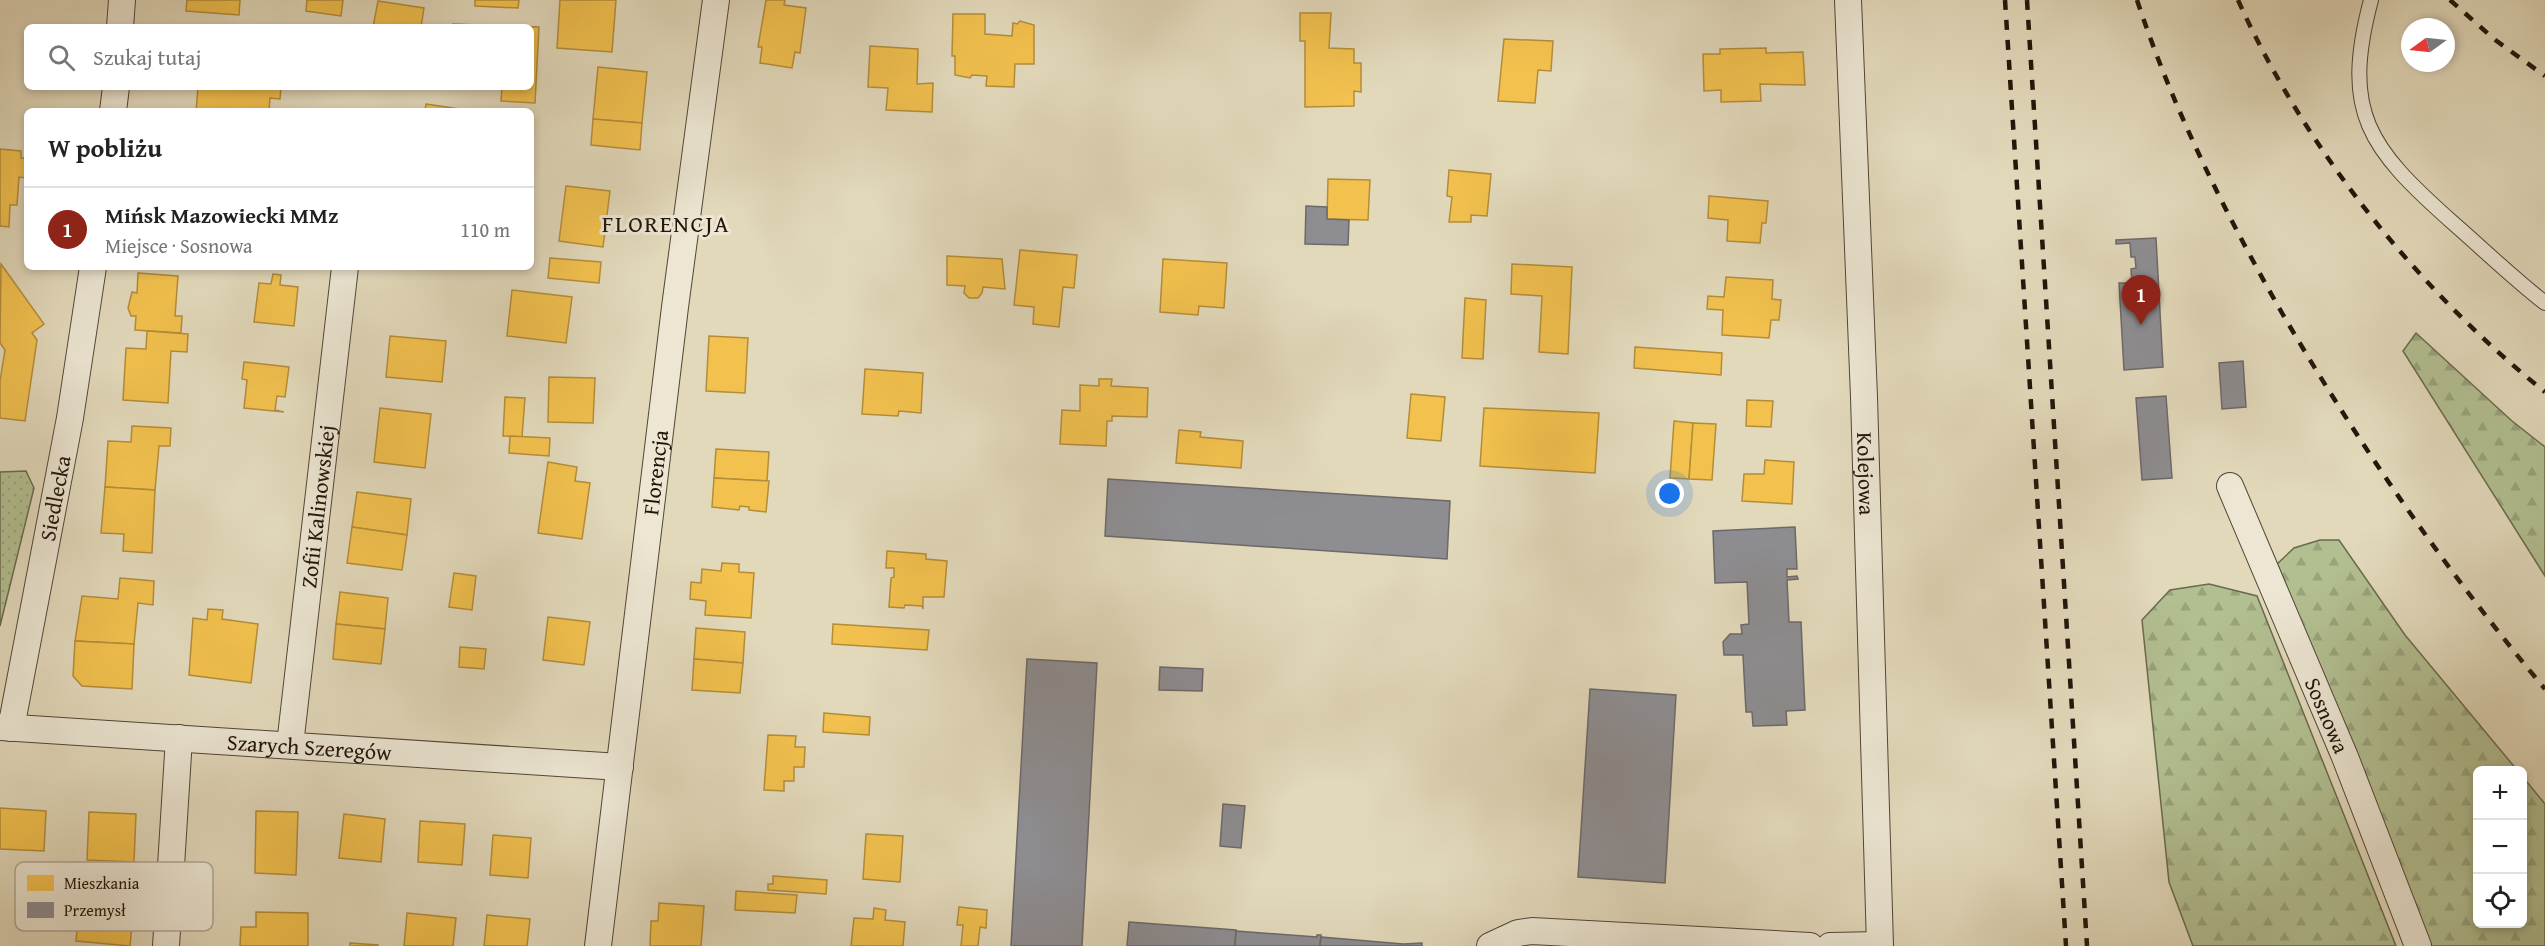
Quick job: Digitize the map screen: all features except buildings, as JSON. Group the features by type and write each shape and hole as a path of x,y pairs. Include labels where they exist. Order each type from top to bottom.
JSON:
{"street":[{"path":"120,24 122,0"},
{"name":"Florencja","path":"598,946 674,318 716,0"},
{"name":"Kolejowa","path":"1848,0 1865,408 1880,946"},
{"path":"113,108 116,90"},
{"name":"Siedlecka","path":"6,727 70,418 93,270"},
{"name":"Zofii Kalinowskiej","path":"290,745 345,270"},
{"name":"Sosnowa","path":"2230,486 2345,757 2418,946"},
{"name":"Szarych Szeregów","path":"6,727 620,767"},
{"path":"171,862 179,738"},
{"path":"166,946 167,931"},
{"path":"1490,946 1518,933 1532,931 1810,946"},
{"path":"1830,946 1880,946"}],"lane":[{"path":"2371,0 2364,26 2358,82 2367,120 2375,139 2406,181 2545,303"}],"green space":[{"path":"2416,333 2512,421 2545,447 2545,576 2403,351"},
{"path":"26,471 34,488 0,626 0,472"},
{"path":"2320,540 2339,540 2405,635 2514,766 2473,766 2473,928 2527,928 2527,782 2545,804 2545,946 2427,946 2276,565 2294,548"},
{"path":"2209,584 2257,596 2396,946 2193,946 2169,882 2142,620 2170,590"}],"railway":[{"path":"2005,0 2066,946"},
{"path":"2027,0 2087,946"},
{"path":"2137,0 2167,81 2202,160 2240,237 2311,362 2406,507 2473,599 2545,689"},
{"path":"2238,0 2296,110 2331,163 2369,214 2453,309 2545,392"},
{"path":"2450,0 2494,39 2545,76"}],"place":[{"name":"Mińsk Mazowiecki MMz","path":"2141,325"}],"district":[{"name":"FLORENCJA","path":"666,223"}]}
